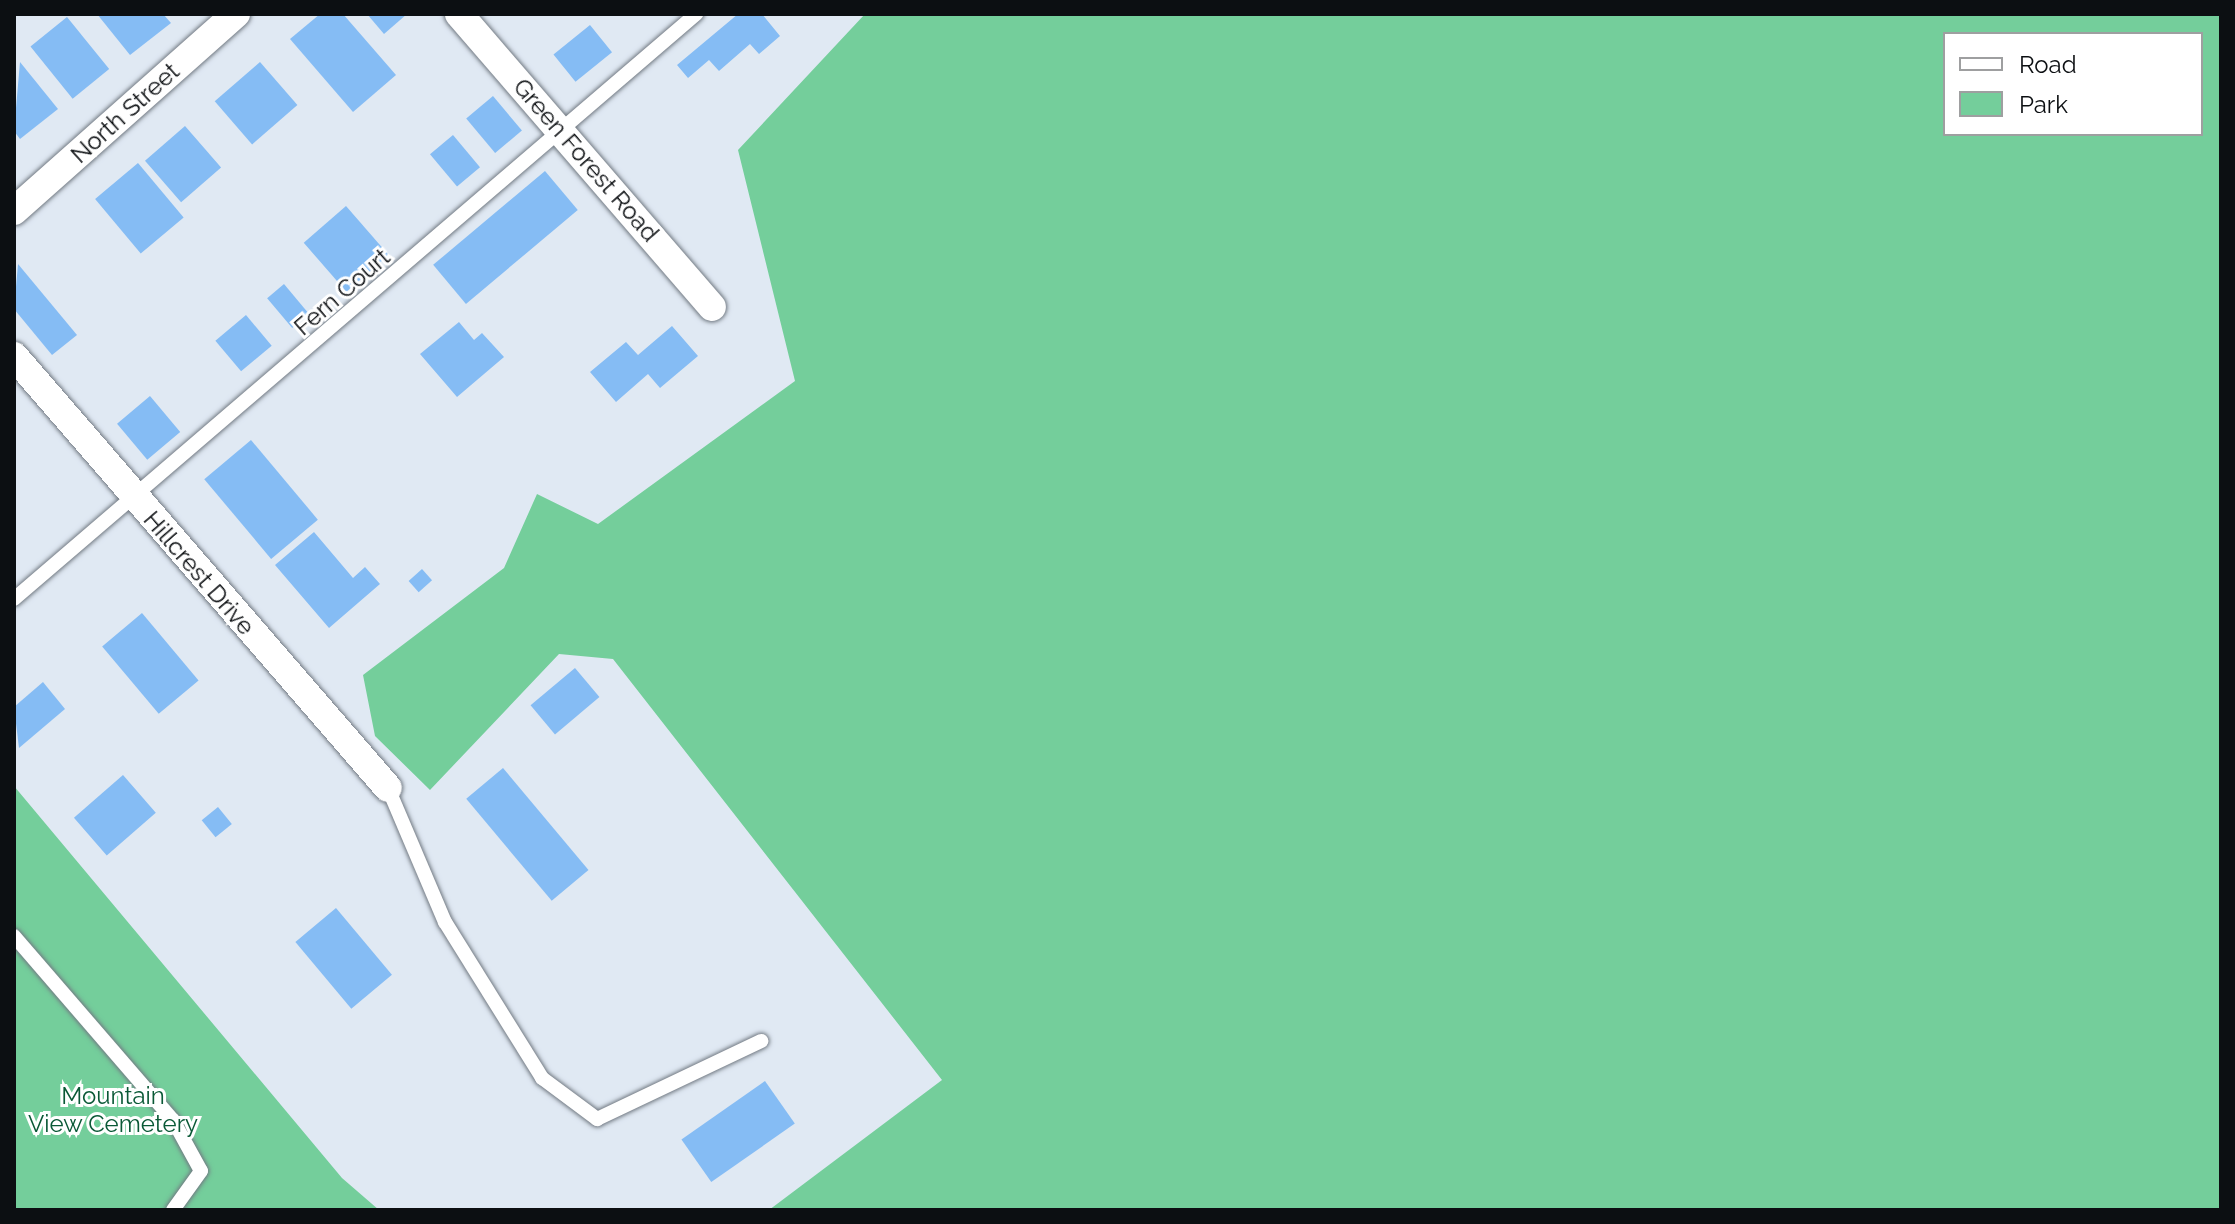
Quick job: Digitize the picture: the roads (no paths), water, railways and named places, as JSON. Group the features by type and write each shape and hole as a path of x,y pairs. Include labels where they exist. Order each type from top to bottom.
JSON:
{"street":[{"name":"North Street","path":"14,211 236,14"},
{"name":"Green Forest Road","path":"459,14 712,307"},
{"name":"Hillcrest Drive","path":"14,356 388,788"}],"lane":[{"name":"Fern Court","path":"14,599 696,14"},
{"path":"388,788 445,922 542,1078 597,1119 761,1041"},
{"path":"14,936 173,1120 201,1171 173,1210"}],"park label":[{"name":"Mountain View Cemetery","path":"113,1110"}]}
